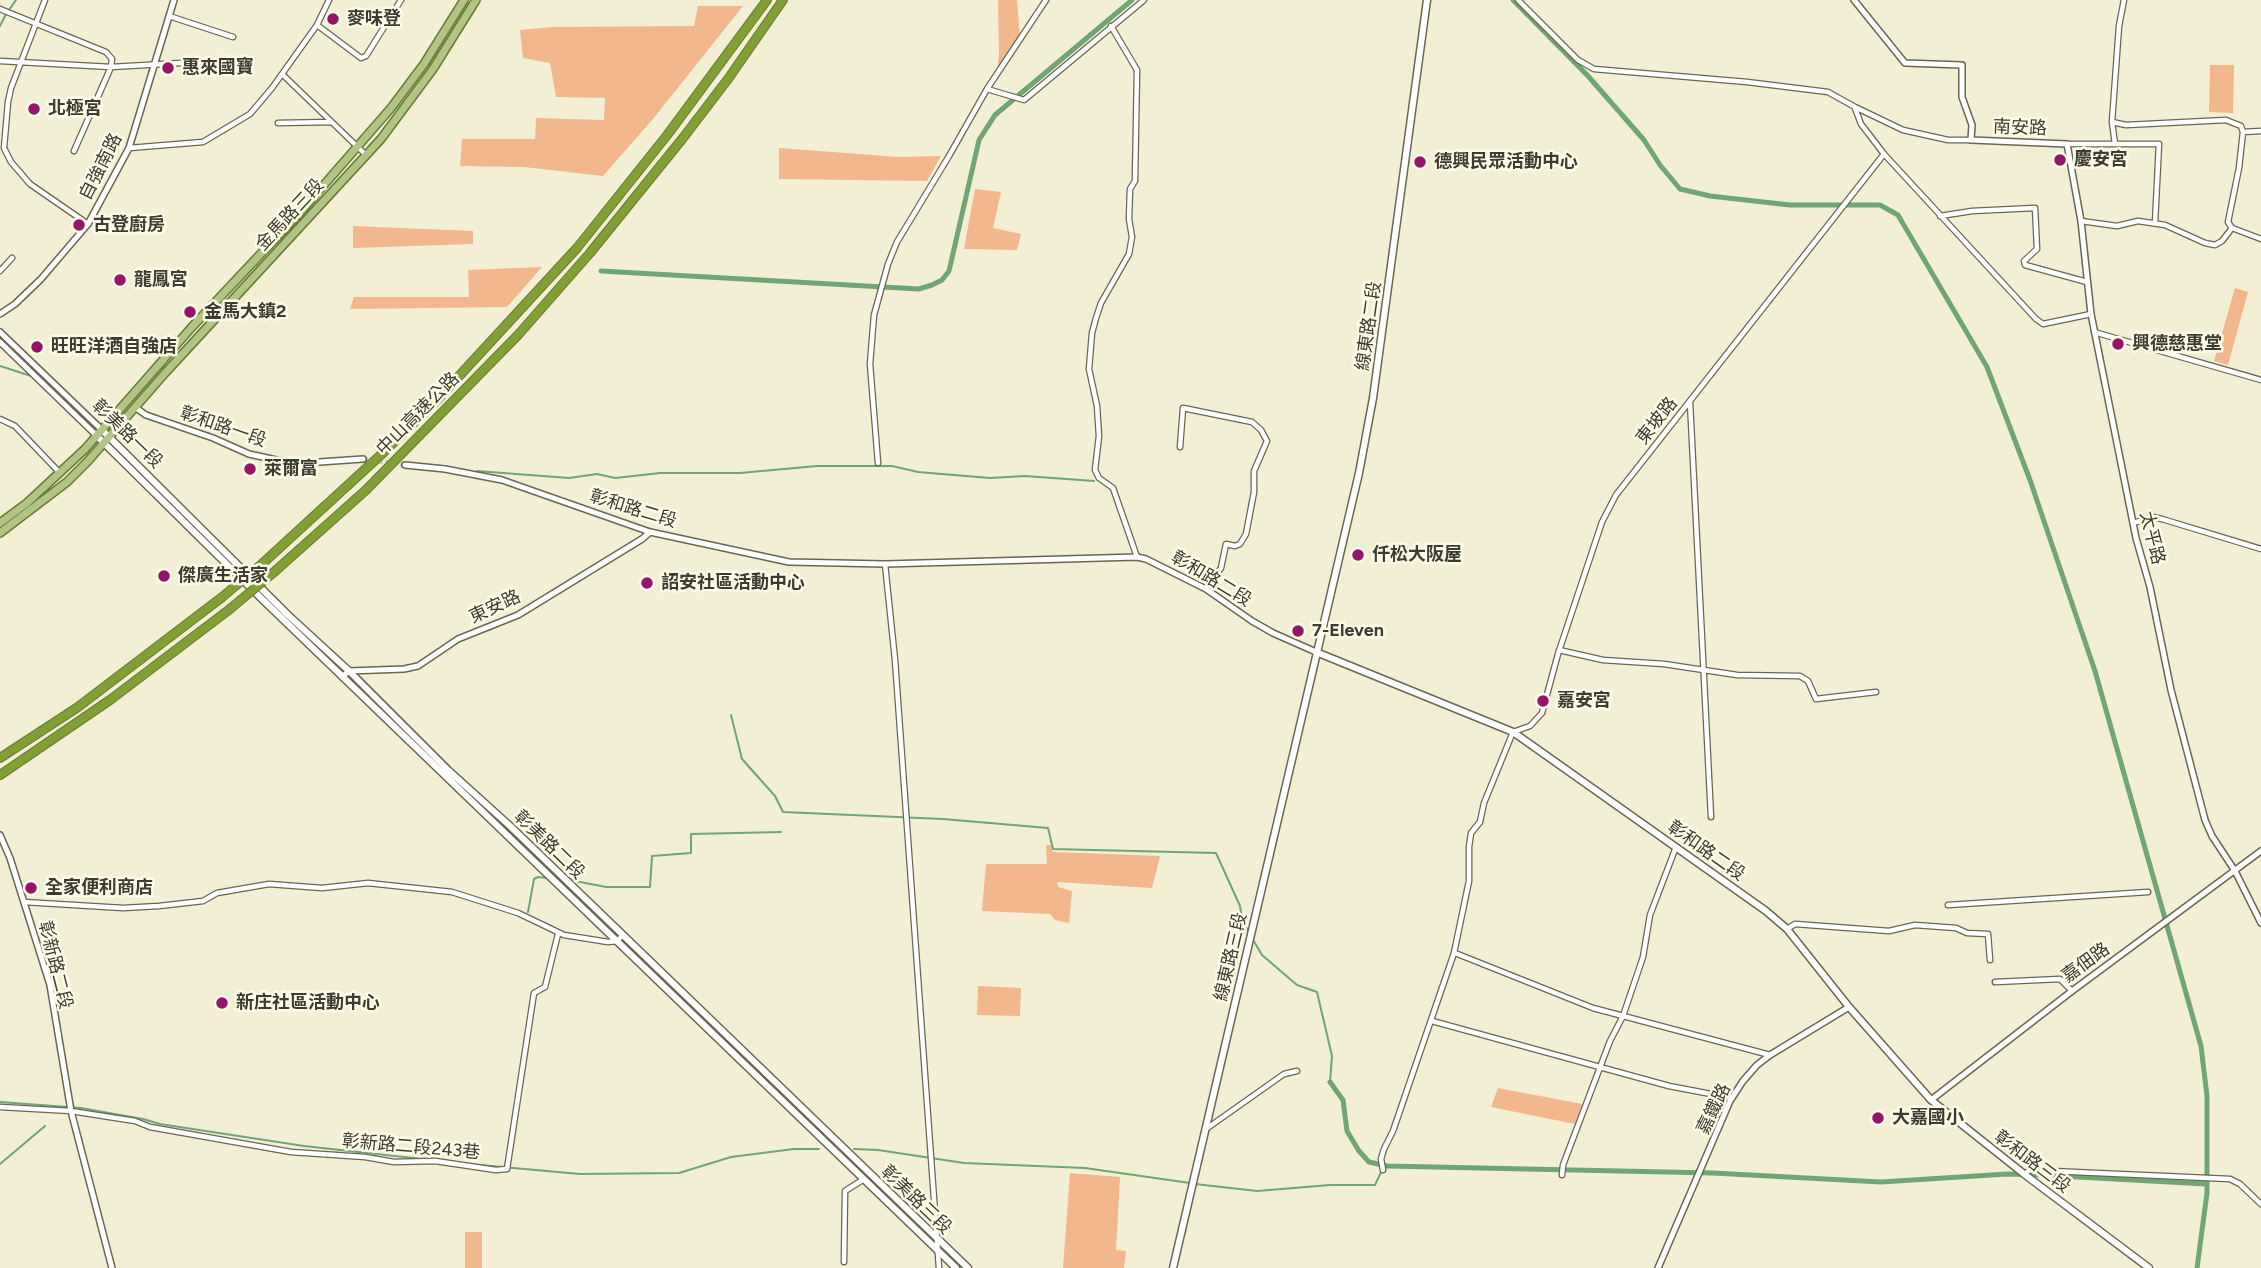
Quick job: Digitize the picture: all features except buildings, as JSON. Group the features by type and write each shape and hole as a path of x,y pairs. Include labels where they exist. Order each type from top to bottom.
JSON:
{"highway":[{"name":"中山高速公路","path":"0,758 87,700 221,598 263,563 428,409 577,248 668,134 767,0"},
{"name":"中山高速公路","path":"0,775 110,700 230,609 366,489 518,335 590,253 683,138 783,0"}],"main road":[{"name":"金馬路三段","path":"0,523 60,474 100,433 191,328 302,210 391,108 424,64 464,0"},
{"name":"金馬路三段","path":"0,533 67,482 107,441 166,372 366,155 413,98 475,0"},
{"name":"線東路二段","path":"1316,652 1356,486 1373,398 1427,0"},
{"name":"彰美路一段","path":"100,433 227,564"},
{"name":"彰美路一段","path":"107,441 233,558"},
{"path":"227,564 233,558"},
{"name":"彰美路二段","path":"233,558 288,615 349,671 842,1154"},
{"name":"彰美路二段","path":"227,564 342,677 620,938"},
{"name":"彰和路二段","path":"1316,652 1513,732 1766,911 1787,929 1849,1007"},
{"name":"線東路三段","path":"1173,1268 1316,652"},
{"name":"彰和路三段","path":"1849,1007 1931,1100 2148,1268"},
{"name":"彰美路三段","path":"842,1154 938,1245 956,1268"},
{"name":"彰美路三段","path":"842,1154 864,1179 968,1268"}],"street":[{"path":"45,0 20,62 8,102 4,148 11,162 30,184 88,224"},
{"name":"自強南路","path":"0,314 15,304 41,279 88,224 129,148 174,0"},
{"path":"129,148 203,142 250,114 317,25 329,0"},
{"path":"317,25 361,58 366,56 401,0"},
{"path":"878,463 870,364 874,315 880,288 897,242 987,89 1046,0"},
{"path":"987,89 1024,100 1144,0"},
{"path":"1518,0 1578,60 1594,69 1828,92 1903,130 1948,140 1971,141 1972,125 1962,97 1962,65 1905,62 1854,0"},
{"path":"2115,144 2112,122 2119,26 2124,0"},
{"path":"0,9 106,51 112,59 111,67 74,151"},
{"path":"169,16 233,37"},
{"path":"1111,26 1137,70 1135,181 1130,189 1129,209 1132,237 1129,254 1101,303 1096,318 1092,333 1090,369 1099,436 1095,470 1099,478 1113,488 1137,557"},
{"path":"0,61 111,67 199,62 223,64"},
{"path":"282,74 366,155"},
{"path":"1855,107 1861,124 1884,154 2036,319 2043,324 2091,314"},
{"path":"2112,122 2126,125 2227,120 2241,126 2243,132 2239,168 2228,222 2232,228 2261,239"},
{"path":"278,123 331,122"},
{"path":"2243,132 2261,131"},
{"name":"南安路","path":"1971,141 2067,144"},
{"path":"2067,144 2159,144 2155,223"},
{"name":"太平路","path":"2067,144 2081,221 2094,332 2171,690 2205,820 2261,923"},
{"name":"東坡路","path":"1513,732 1530,726 1542,713 1559,650 1602,522 1616,495 1884,154"},
{"path":"1940,216 1972,211 2035,208 2037,249 2024,261 2025,265 2087,282"},
{"path":"2081,221 2117,226 2138,221 2155,223 2215,245 2222,241 2232,228"},
{"path":"0,271 12,258"},
{"name":"彰美路一段","path":"0,332 100,433"},
{"path":"2094,332 2261,380"},
{"name":"彰美路一段","path":"0,342 100,433"},
{"path":"1690,402 1711,817"},
{"name":"彰和路一段","path":"136,408 146,415 213,438 249,454 305,463 363,458"},
{"path":"1180,447 1183,408 1252,422 1261,430 1267,441 1254,471 1254,492 1246,534 1240,544 1226,544 1221,568 1206,589"},
{"path":"0,419 15,426 60,474"},
{"name":"彰和路二段","path":"405,465 445,469 502,480 650,532 789,562 885,564 1137,557 1160,564 1206,589 1252,621 1316,652"},
{"path":"2133,523 2153,517 2261,549"},
{"name":"東安路","path":"349,671 418,666 458,639 518,615 650,532"},
{"path":"885,564 896,673 939,1268"},
{"path":"1559,650 1603,660 1664,664 1737,675 1800,676 1808,681 1816,699 1876,692"},
{"path":"342,677 349,671"},
{"path":"375,708 381,703"},
{"path":"1382,1170 1381,1159 1454,953 1469,881 1471,833 1480,822 1491,784 1513,732"},
{"name":"彰新路二段","path":"0,835 10,858 50,985 70,1108 112,1268"},
{"path":"1562,1173 1599,1068 1623,1016 1643,957 1650,915 1676,848"},
{"name":"嘉佃路","path":"1931,1100 2071,991 2261,851"},
{"path":"24,902 123,908 203,901 225,891 269,884 322,888 368,883 452,892 518,913 558,934 608,942 620,938"},
{"path":"1948,905 2148,892"},
{"path":"1787,929 1795,924 1889,931 1915,925 1956,928 1967,933 1988,934 1990,960"},
{"name":"彰新路二段243巷","path":"0,1107 70,1108 149,1126 291,1152 365,1157 394,1162 435,1161 496,1170 507,1166 534,993 545,987 558,934"},
{"path":"1454,953 1593,1009 1770,1055"},
{"path":"1995,982 2060,979 2071,991"},
{"name":"嘉鐵路","path":"1658,1268 1732,1098 1750,1073 1770,1055 1849,1007"},
{"path":"1432,1021 1669,1086 1732,1098"},
{"path":"1206,1129 1284,1074 1297,1071"},
{"path":"2024,1174 2029,1170 2230,1179 2240,1184 2261,1204"},
{"path":"844,1262 845,1191 864,1179"}],"shaded area":[{"path":"998,0 1017,0 1020,37 997,73 999,54"},
{"path":"698,6 743,6 653,119 603,176 524,167 460,166 462,139 535,139 536,118 604,120 605,98 556,97 550,63 523,58 520,30 553,27 694,26"},
{"path":"2210,65 2234,65 2233,113 2209,112"},
{"path":"779,148 899,157 941,156 927,181 779,179"},
{"path":"975,189 1001,192 993,228 1021,234 1017,250 964,249"},
{"path":"353,226 473,231 473,244 353,248"},
{"path":"542,267 507,307 350,309 354,297 469,297 468,270"},
{"path":"2235,288 2248,292 2228,365 2214,361"},
{"path":"1046,845 1051,845 1053,852 1160,856 1152,888 1057,882 1058,887 1072,891 1069,923 1055,920 1050,914 982,911 986,864 1047,864"},
{"path":"978,986 1021,988 1020,1016 977,1015"},
{"path":"1498,1088 1582,1104 1575,1124 1491,1107"},
{"path":"1070,1173 1120,1177 1116,1250 1126,1251 1124,1268 1063,1268"},
{"path":"465,1232 482,1232 482,1268 465,1268"}],"waterway":[{"path":"9,10 16,0"},
{"path":"601,271 919,289 942,280 949,271 979,140 995,115 1132,0"},
{"path":"1513,0 1588,76 1644,140 1680,189 1710,196 1790,205 1880,205 1898,215 1987,367 2030,480 2095,671 2201,1046 2207,1096 2207,1193 2197,1268"},
{"path":"0,26 6,14"},
{"path":"0,366 31,376"},
{"path":"477,471 569,478 597,474 615,478 660,473 740,473 817,466 892,466 918,472 990,478 1025,476 1094,481"},
{"path":"731,715 742,759 775,796 783,812 943,819 1048,828 1053,849 1216,853 1249,933"},
{"path":"570,880 606,887 650,887 652,856 691,853 691,834 781,832"},
{"path":"528,912 534,879 547,878"},
{"path":"1252,938 1262,955 1297,985 1317,992 1332,1056 1330,1082"},
{"path":"1330,1082 1343,1100 1347,1131 1359,1151 1369,1162 1387,1166 1713,1173 1881,1182 2007,1174 2206,1184"},
{"path":"0,1102 81,1108 160,1124 304,1146 422,1159"},
{"path":"0,1164 45,1126"},
{"path":"469,1164 580,1174 679,1173 731,1157 794,1149 819,1149"},
{"path":"854,1149 964,1163 1085,1168 1190,1183"},
{"path":"1195,1184 1257,1191 1330,1185 1375,1185 1382,1170"}],"tunnel":[{"path":"363,459 405,465"}],"place":[{"name":"麥味登","path":"333,19"},
{"name":"惠來國寶","path":"168,68"},
{"name":"北極宮","path":"34,109"},
{"name":"慶安宮","path":"2060,160"},
{"name":"德興民眾活動中心","path":"1420,162"},
{"name":"古登廚房","path":"79,225"},
{"name":"龍鳳宮","path":"120,280"},
{"name":"金馬大鎮2","path":"190,312"},
{"name":"興德慈惠堂","path":"2118,344"},
{"name":"旺旺洋酒自強店","path":"37,347"},
{"name":"萊爾富","path":"250,469"},
{"name":"仟松大阪屋","path":"1358,555"},
{"name":"傑廣生活家","path":"164,576"},
{"name":"詔安社區活動中心","path":"647,583"},
{"name":"7-Eleven","path":"1298,631"},
{"name":"嘉安宮","path":"1543,701"},
{"name":"全家便利商店","path":"31,888"},
{"name":"新庄社區活動中心","path":"222,1003"},
{"name":"大嘉國小","path":"1878,1118"}]}
